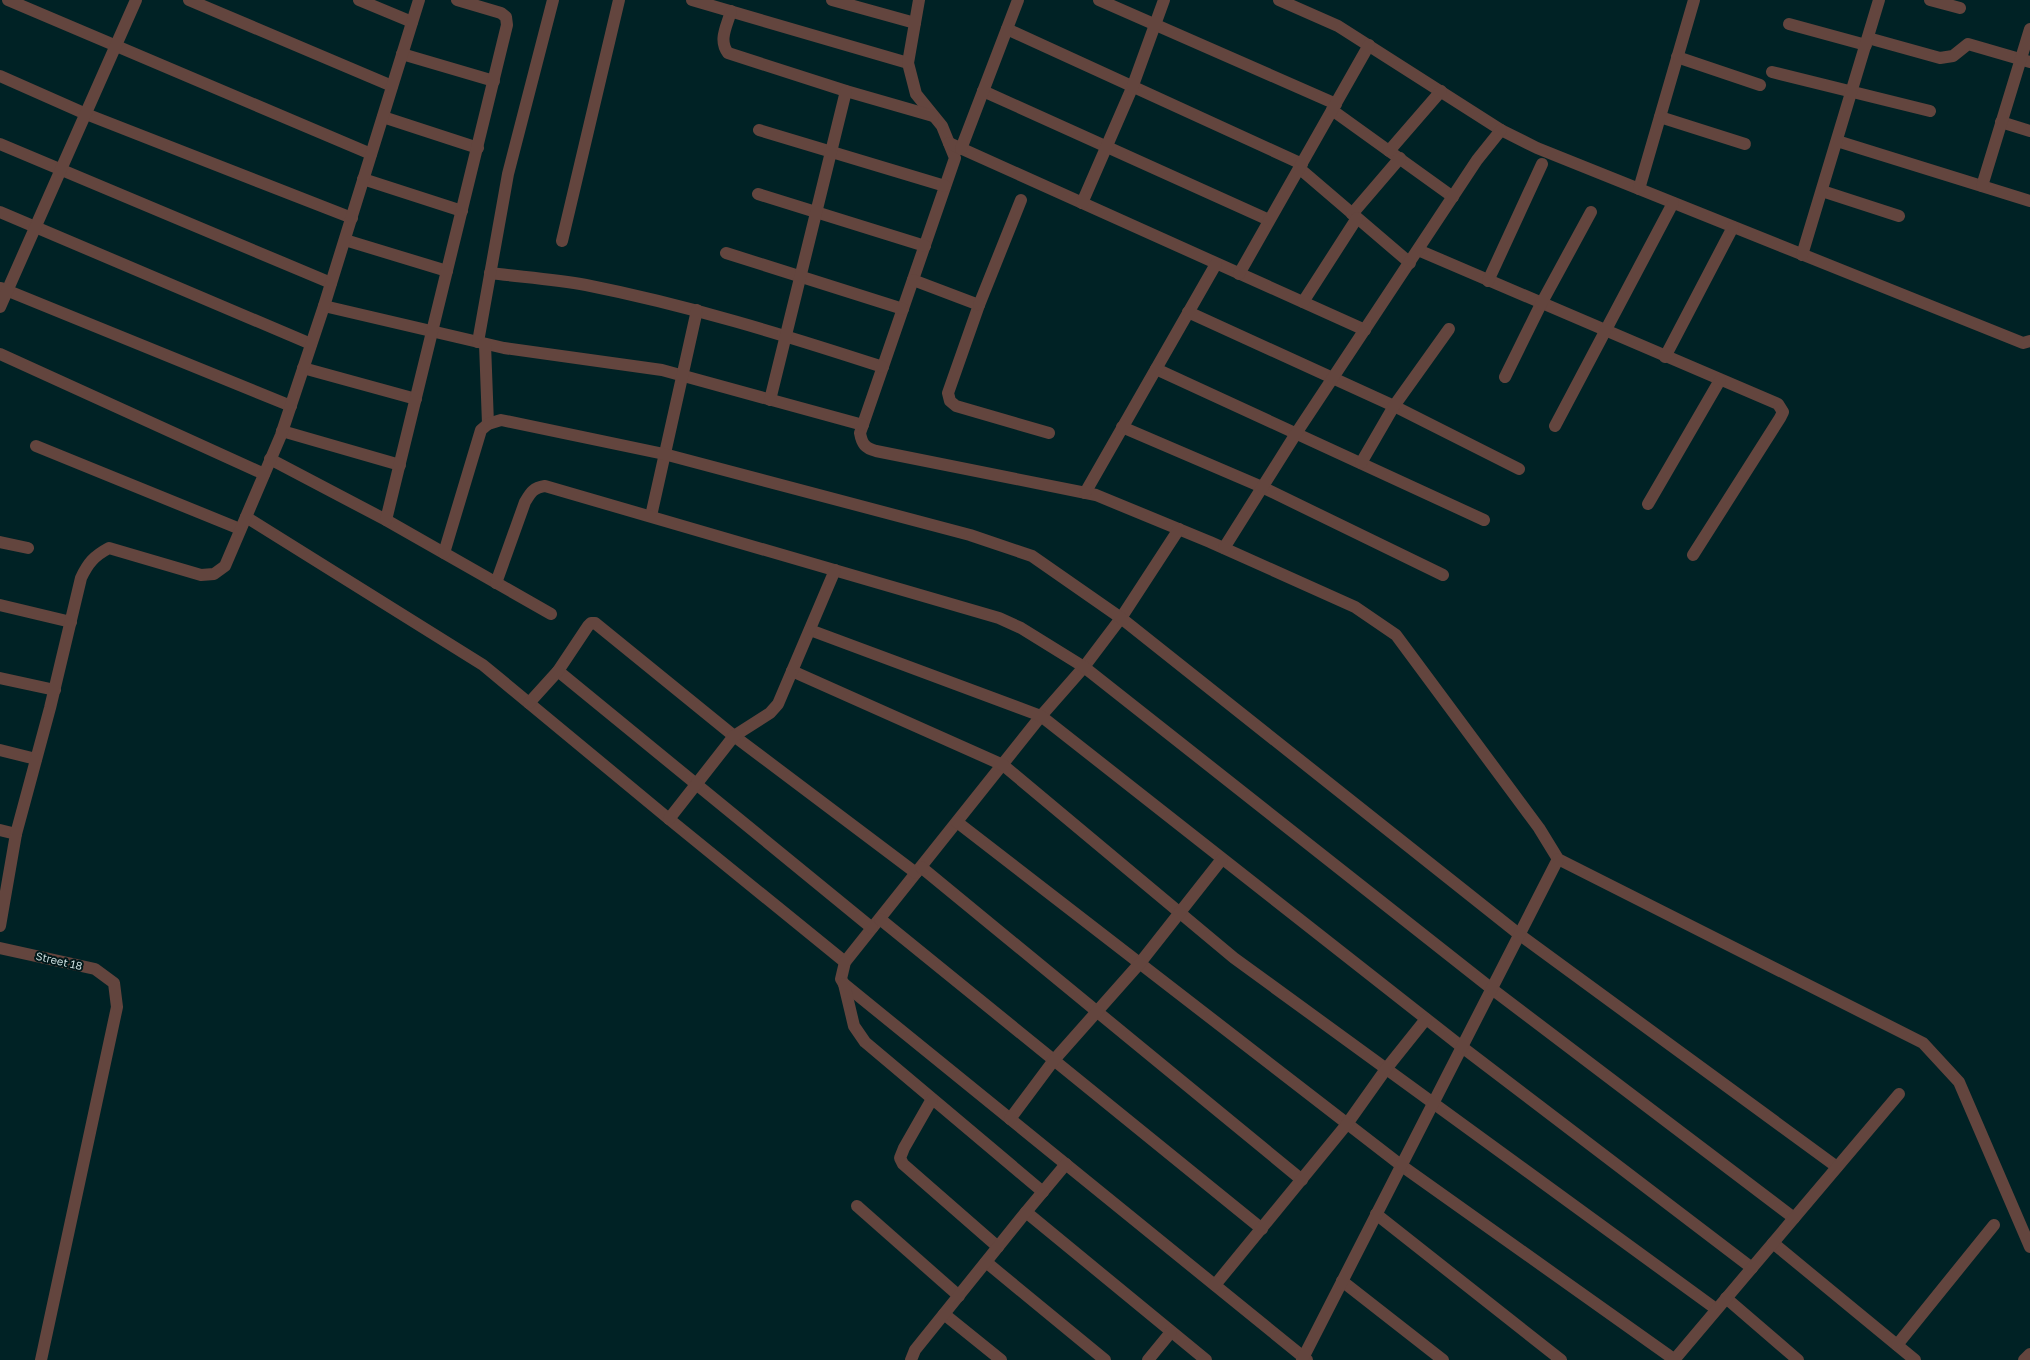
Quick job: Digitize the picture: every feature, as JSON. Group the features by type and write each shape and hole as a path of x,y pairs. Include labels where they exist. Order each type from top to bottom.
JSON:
{"street":[{"path":"8,0 371,154"},
{"path":"0,307 3,289 36,227 136,0"},
{"path":"189,0 392,86"},
{"path":"359,0 412,22"},
{"path":"0,926 16,834 55,690 81,578 88,562 97,554 109,548 207,576 214,574 225,566 282,431 291,406 352,218 419,0"},
{"path":"386,520 507,25 506,17 501,13 457,0"},
{"path":"488,424 481,343 490,273 508,174 553,0"},
{"path":"562,241 619,0"},
{"path":"692,0 908,63"},
{"path":"832,0 915,23"},
{"path":"919,0 908,63 916,94 942,126 955,158 860,433 862,443 867,449 1096,495 1224,548 1355,607 1396,635 1540,828 1558,859 1923,1043 1959,1082 2030,1247"},
{"path":"961,149 1018,0"},
{"path":"1099,0 1334,107 1389,151 1453,196"},
{"path":"1082,203 1132,88 1164,0"},
{"path":"1278,0 1291,2 1338,26 1501,130 1537,148 2023,342 2030,341"},
{"path":"1640,189 1694,0"},
{"path":"1802,255 1879,0"},
{"path":"1930,0 1960,8"},
{"path":"731,11 722,40 722,46 728,53 846,92 934,116"},
{"path":"1789,24 1940,58 1953,56 1968,44 2025,60"},
{"path":"1007,29 1300,166 1410,263"},
{"path":"1982,186 2001,122 2025,60 2030,29"},
{"path":"1239,274 1369,45"},
{"path":"402,54 494,81"},
{"path":"1677,57 1760,85"},
{"path":"1772,72 1930,111"},
{"path":"0,76 86,114 352,218"},
{"path":"983,91 1269,220"},
{"path":"1389,151 1441,91"},
{"path":"770,400 846,92"},
{"path":"383,117 478,148"},
{"path":"1660,117 1745,144"},
{"path":"2001,122 2030,131"},
{"path":"759,130 831,153 945,186"},
{"path":"1224,548 1297,432 1453,196 1477,160 1501,130"},
{"path":"1836,141 2030,201"},
{"path":"949,143 1365,330"},
{"path":"0,144 331,283"},
{"path":"1303,302 1355,216 1400,158"},
{"path":"1488,281 1542,164"},
{"path":"364,179 462,211"},
{"path":"1822,191 1899,216"},
{"path":"758,194 925,246"},
{"path":"1021,200 979,305 948,393 950,401 956,406 1049,433"},
{"path":"1555,426 1673,202"},
{"path":"0,212 311,344"},
{"path":"1506,377 1541,304 1591,212"},
{"path":"1665,357 1733,227"},
{"path":"345,240 447,271"},
{"path":"1418,250 1605,332 1778,404 1783,412 1692,555"},
{"path":"726,253 903,309"},
{"path":"1084,493 1216,264"},
{"path":"490,273 583,285 697,310 786,336 883,367"},
{"path":"913,280 979,305"},
{"path":"3,289 291,406"},
{"path":"324,306 524,352 662,370 863,425"},
{"path":"651,516 681,376 697,310"},
{"path":"1188,312 1394,406 1519,469"},
{"path":"1362,463 1394,406 1449,329"},
{"path":"0,354 264,474"},
{"path":"303,368 416,399"},
{"path":"1156,369 1297,432 1484,520"},
{"path":"1648,504 1720,380"},
{"path":"444,553 481,430 488,424 500,420 664,454 970,535 1032,556 1121,618 1520,935 1837,1167"},
{"path":"1122,426 1262,487 1443,575"},
{"path":"282,431 400,465"},
{"path":"36,446 240,530"},
{"path":"270,459 386,520 551,614"},
{"path":"496,583 525,502 531,491 536,487 545,486 999,618 1021,628 1084,667 1492,989 1794,1218"},
{"path":"246,517 483,665 845,962"},
{"path":"1043,1192 932,1099 859,1035 854,1026 844,984 841,979 845,962 1041,716 1084,667 1121,618 1179,529"},
{"path":"0,542 28,548"},
{"path":"669,819 734,736 774,710 778,704 835,570"},
{"path":"0,605 71,622"},
{"path":"529,704 558,671 588,626 591,623 596,623 734,736 919,870 1097,1012 1302,1180"},
{"path":"810,630 1041,716 1462,1047 1752,1268"},
{"path":"558,671 876,924 1054,1060 1262,1229"},
{"path":"792,671 1003,765 1178,913 1234,958 1716,1309"},
{"path":"0,678 55,690"},
{"path":"0,750 36,759"},
{"path":"957,822 1402,1166 1674,1360 1899,1094"},
{"path":"0,830 16,834"},
{"path":"1010,1119 1054,1060 1140,963 1222,859"},
{"path":"844,984 1304,1359 1376,1214 1402,1166 1558,859"},
{"name":"Street 18","path":"0,948 95,969 114,983 117,1007 41,1360"},
{"path":"1215,1285 1347,1124 1386,1070 1426,1019"},
{"path":"932,1099 904,1148 900,1158 903,1164 998,1247"},
{"path":"911,1360 915,1350 1066,1164"},
{"path":"857,1206 958,1296"},
{"path":"1026,1212 1206,1360"},
{"path":"1376,1214 1561,1360"},
{"path":"1896,1345 1994,1225"},
{"path":"1773,1242 1915,1360"},
{"path":"986,1262 1105,1360"},
{"path":"1342,1281 1443,1360"},
{"path":"1726,1298 1798,1360"},
{"path":"944,1314 1001,1360"},
{"path":"1148,1360 1171,1332"},
{"path":"2024,1360 2030,1354"}]}
